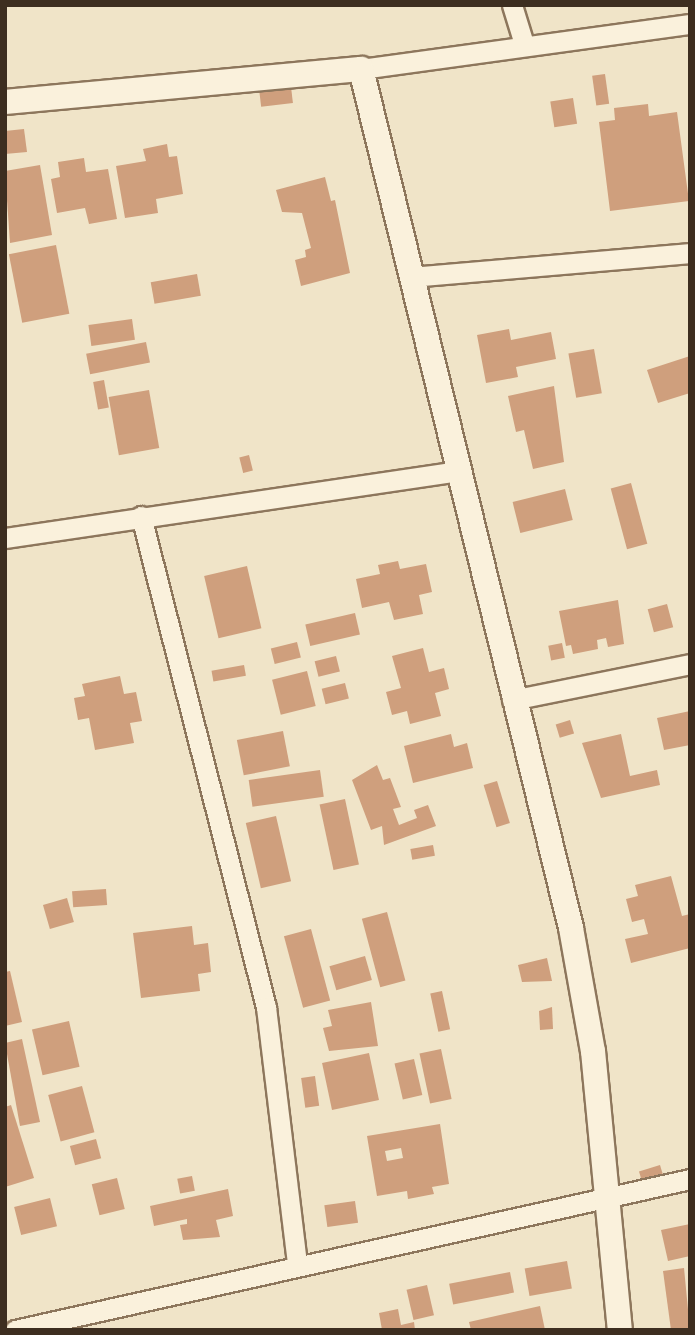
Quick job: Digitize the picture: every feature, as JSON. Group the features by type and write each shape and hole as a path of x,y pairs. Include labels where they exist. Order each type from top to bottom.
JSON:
{"street":[{"path":"512,5 524,44"},
{"path":"5,103 361,69 524,44 690,24"},
{"path":"361,69 456,471 571,928 593,1051 620,1330"},
{"path":"411,277 690,253"},
{"path":"5,538 456,471"},
{"path":"141,516 266,1007 297,1263"},
{"path":"512,699 690,664"},
{"path":"15,1330 297,1263 690,1179"}],"building":[{"path":"605,74 609,104 596,106 592,76"},
{"path":"291,87 293,103 261,107 259,91"},
{"path":"573,98 577,124 554,127 550,102"},
{"path":"648,104 649,116 677,112 689,201 610,211 599,122 615,120 614,108"},
{"path":"24,129 27,152 5,154 5,131"},
{"path":"167,144 169,157 177,156 183,194 156,199 158,213 125,218 116,166 146,161 143,149"},
{"path":"84,158 86,172 108,169 117,219 89,224 85,208 57,213 51,179 60,177 58,162"},
{"path":"40,165 52,235 10,243 5,171"},
{"path":"325,177 331,201 335,200 350,273 301,286 295,260 306,257 305,250 311,248 302,213 282,212 276,190"},
{"path":"56,245 69,314 22,323 9,254"},
{"path":"197,274 201,296 155,304 151,282"},
{"path":"132,319 135,340 91,346 88,325"},
{"path":"509,329 511,340 551,332 556,359 516,367 518,377 486,383 477,335"},
{"path":"146,342 150,363 90,374 86,354"},
{"path":"594,349 602,393 576,398 568,354"},
{"path":"690,356 690,393 658,403 647,370"},
{"path":"104,380 109,408 98,409 93,382"},
{"path":"554,386 564,462 533,469 524,430 516,432 508,396"},
{"path":"149,390 159,448 119,455 109,397"},
{"path":"249,455 253,471 243,473 239,457"},
{"path":"631,483 647,544 627,549 611,488"},
{"path":"565,489 573,520 520,533 513,502"},
{"path":"398,561 400,569 426,564 432,592 419,595 423,614 394,620 389,602 362,608 356,579 380,574 378,565"},
{"path":"247,566 261,628 219,638 204,576"},
{"path":"618,600 624,644 608,647 606,638 597,640 598,649 573,654 571,645 566,646 559,611"},
{"path":"667,604 673,627 654,632 648,609"},
{"path":"355,613 360,634 310,646 305,624"},
{"path":"297,642 301,658 275,664 271,649"},
{"path":"562,643 565,658 551,660 548,646"},
{"path":"423,648 429,672 444,668 449,689 435,693 441,716 410,724 407,711 392,715 386,692 401,688 392,656"},
{"path":"336,656 340,672 319,677 315,661"},
{"path":"244,665 246,676 213,682 212,671"},
{"path":"307,671 316,706 281,715 272,680"},
{"path":"120,676 124,694 136,692 142,721 130,723 134,743 95,750 89,718 78,720 74,698 85,696 82,684"},
{"path":"345,683 349,699 326,704 322,689"},
{"path":"690,711 690,745 664,750 657,718"},
{"path":"570,720 574,733 560,738 556,724"},
{"path":"283,731 290,766 244,775 237,740"},
{"path":"451,734 454,747 467,743 473,768 413,783 404,746"},
{"path":"621,734 630,776 657,770 660,785 601,798 582,743"},
{"path":"377,765 383,780 390,778 401,807 393,809 399,825 417,818 414,810 428,805 436,826 384,845 382,826 371,830 352,780"},
{"path":"320,770 324,797 252,807 249,780"},
{"path":"497,781 510,823 496,827 484,785"},
{"path":"345,799 359,865 333,870 320,804"},
{"path":"276,816 291,881 261,888 246,823"},
{"path":"433,845 435,856 412,860 410,849"},
{"path":"671,876 682,916 690,914 690,948 631,963 625,939 648,934 644,919 632,922 626,899 638,896 635,885"},
{"path":"106,889 107,905 73,907 72,891"},
{"path":"67,898 74,922 50,929 43,905"},
{"path":"387,912 405,981 380,987 362,919"},
{"path":"192,926 194,945 208,943 211,972 198,974 200,991 141,998 133,933"},
{"path":"311,929 330,1000 303,1008 284,936"},
{"path":"365,956 372,980 336,990 329,966"},
{"path":"547,958 552,981 522,982 518,965"},
{"path":"10,971 22,1022 5,1026 5,972"},
{"path":"442,991 450,1029 438,1032 430,993"},
{"path":"371,1002 378,1046 329,1051 323,1028 332,1026 328,1010"},
{"path":"552,1007 553,1029 540,1030 539,1011"},
{"path":"69,1021 80,1067 43,1075 32,1030"},
{"path":"22,1039 40,1122 20,1126 5,1043"},
{"path":"441,1049 452,1099 430,1103 419,1054"},
{"path":"369,1053 379,1100 332,1110 322,1063"},
{"path":"414,1059 422,1095 403,1100 395,1063"},
{"path":"315,1076 319,1106 305,1108 301,1078"},
{"path":"82,1086 94,1132 61,1141 48,1095"},
{"path":"11,1105 34,1178 5,1187 5,1107"},
{"path":"440,1124 449,1184 432,1187 434,1194 408,1199 407,1191 377,1196 367,1136","holes":["401,1148 403,1158 387,1161 385,1151"]},
{"path":"96,1139 101,1158 75,1165 70,1146"},
{"path":"660,1165 664,1178 643,1185 639,1171"},
{"path":"192,1176 195,1191 180,1194 177,1179"},
{"path":"117,1178 125,1209 100,1215 92,1184"},
{"path":"228,1189 233,1216 216,1220 220,1237 183,1240 180,1225 187,1224 187,1219 154,1226 150,1206"},
{"path":"50,1198 57,1226 21,1235 14,1207"},
{"path":"355,1201 358,1223 327,1227 324,1205"},
{"path":"690,1224 690,1256 668,1261 661,1230"},
{"path":"567,1261 572,1289 530,1296 525,1268"},
{"path":"684,1268 690,1330 671,1330 663,1271"},
{"path":"510,1272 514,1293 453,1304 449,1284"},
{"path":"427,1285 434,1315 414,1320 407,1290"},
{"path":"540,1306 545,1330 471,1330 469,1322"},
{"path":"398,1309 401,1325 414,1322 415,1330 382,1330 379,1313"}]}
